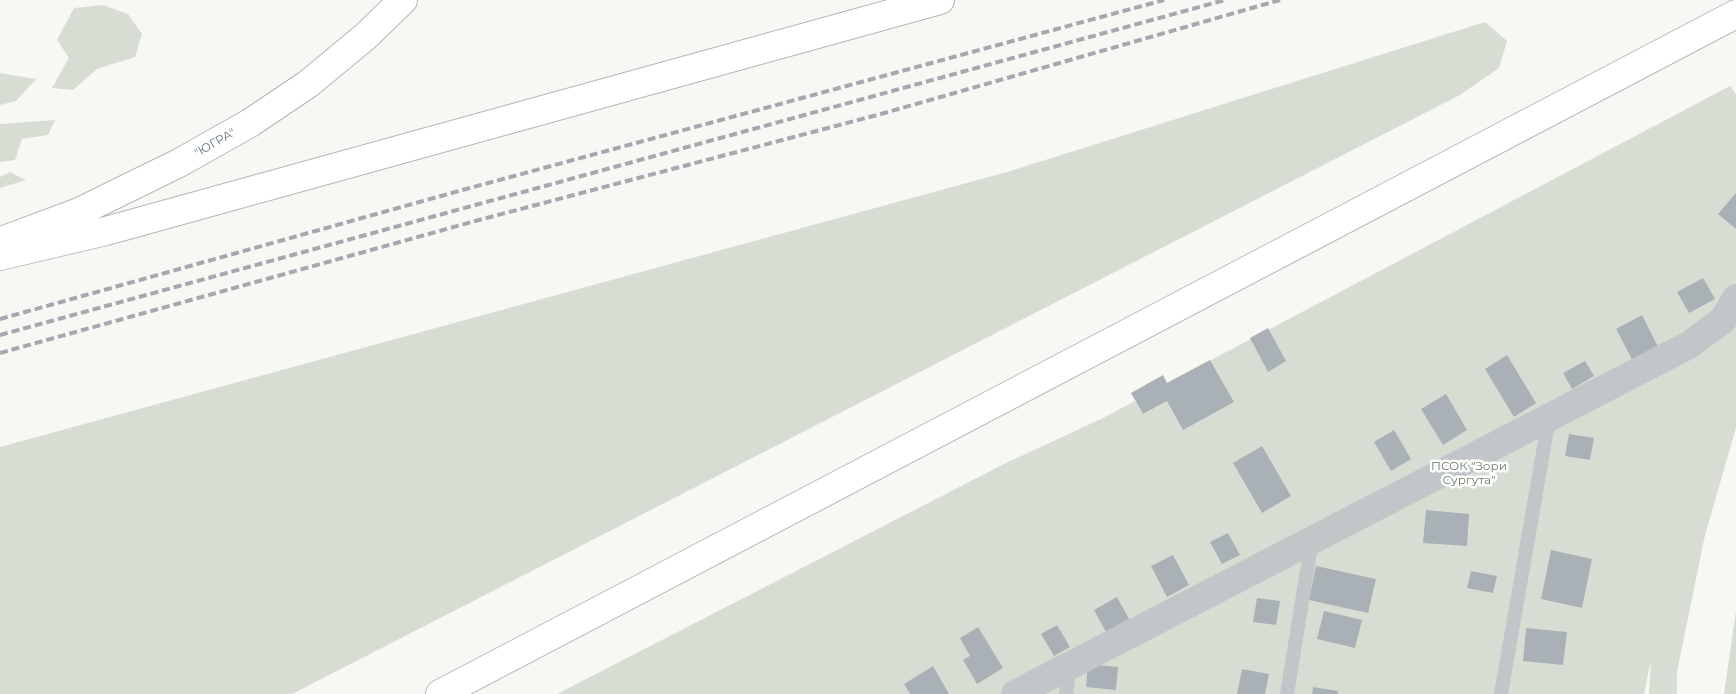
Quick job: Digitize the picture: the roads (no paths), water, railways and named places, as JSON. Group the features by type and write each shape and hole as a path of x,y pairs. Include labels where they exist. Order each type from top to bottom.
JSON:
{"main road":[{"name":"\"ЮГРА\"","path":"0,242 79,212 179,163 250,123 308,84 366,36 403,0"},
{"path":"0,256 106,231 940,0"},
{"path":"440,694 1736,14"}],"street":[{"path":"1015,694 1689,345 1723,320 1736,298"}],"lane":[{"path":"1501,694 1549,418"},
{"path":"1287,694 1312,540"},
{"path":"1066,694 1070,665"}],"railway":[{"path":"0,319 466,189 1164,0"},
{"path":"0,335 1225,0"},
{"path":"0,353 479,220 881,114 1280,0"}],"park label":[{"name":"ПСОК \"Зори Сургута\"","path":"1469,473"}]}
